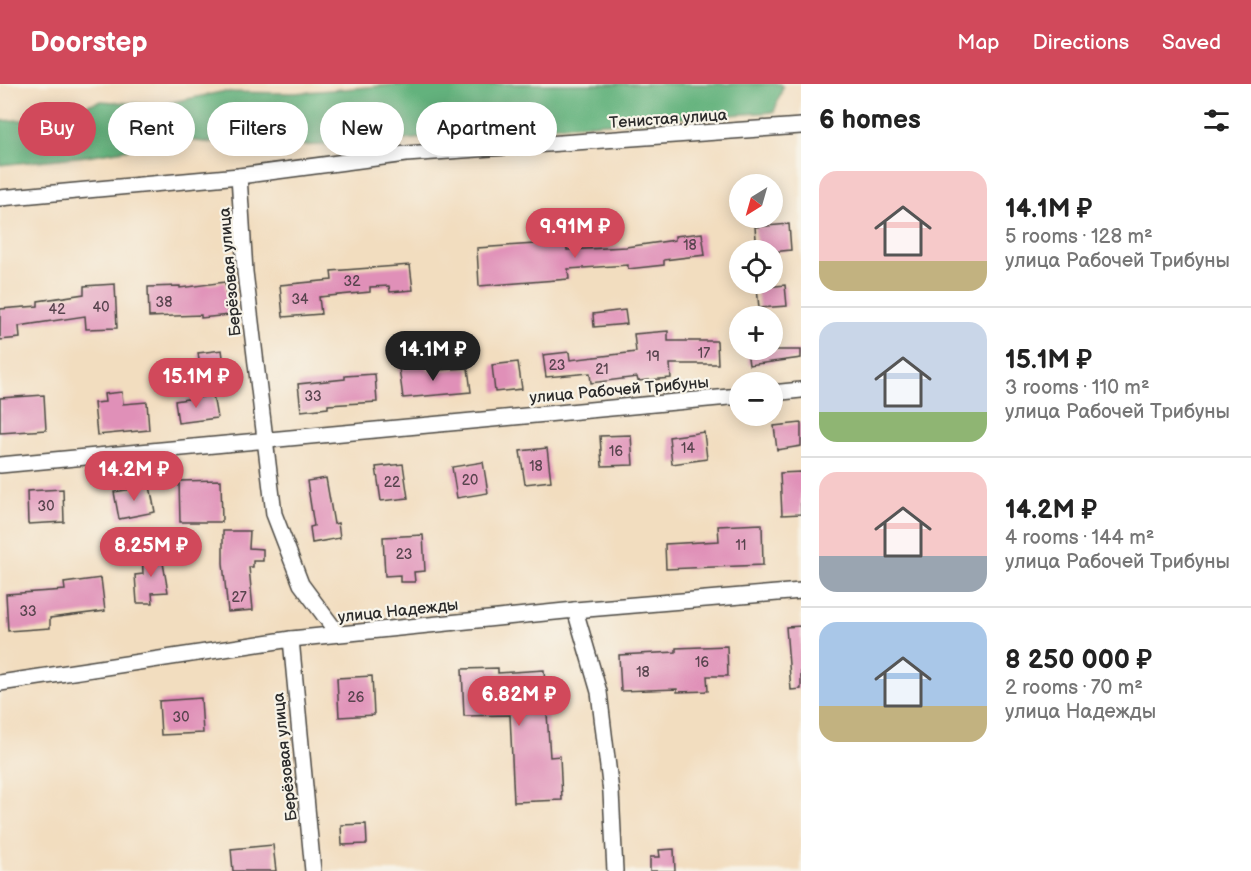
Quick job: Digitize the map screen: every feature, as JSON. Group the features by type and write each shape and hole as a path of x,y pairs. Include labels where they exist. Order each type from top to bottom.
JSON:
{"street":[{"name":"Тенистая улица","path":"0,198 239,176 406,154 801,126"},
{"name":"Берёзовая улица","path":"239,176 245,272 274,514 301,584 338,634"},
{"path":"783,392 801,390"},
{"name":"улица Рабочей Трибуны","path":"0,465 729,397"},
{"name":"улица Надежды","path":"0,683 291,639 575,610 801,591"},
{"path":"575,610 599,693 611,792 615,871"},
{"name":"Берёзовая улица","path":"291,639 313,871"}],"green space":[{"path":"405,84 780,84 783,87 774,112 557,126 557,102 416,102 416,139 404,140 404,102 320,102 320,145 308,145 308,102 207,102 207,142 195,141 195,102 173,102 221,92 294,93"},
{"path":"101,101 115,102 108,102 108,153 96,154 96,102"},
{"path":"18,120 18,156 86,156 0,165 0,121"}],"building":[{"path":"789,224 791,250 783,251 783,240 756,240 755,228 783,228 783,225"},
{"path":"702,233 705,255 664,260 664,265 628,269 628,265 568,269 569,279 479,286 477,248 535,244 535,241 566,239 567,250 626,247 675,240 675,236"},
{"path":"410,265 413,290 390,292 389,286 370,287 370,292 319,297 321,314 283,317 280,285 332,280 331,271"},
{"path":"225,282 229,315 201,318 201,315 149,317 148,287 180,286 180,288"},
{"path":"115,284 117,328 86,329 85,316 19,326 20,338 0,340 0,309 38,306 38,301 84,294 84,286"},
{"path":"783,285 785,285 787,306 759,306 758,294 783,294"},
{"path":"625,310 627,324 594,327 593,314"},
{"path":"668,331 668,341 717,341 718,364 670,364 671,378 638,381 637,377 591,383 590,373 546,377 543,355 569,352 570,360 636,352 634,334"},
{"path":"222,350 224,364 200,367 198,353"},
{"path":"783,350 801,350 801,358 749,365 748,360 783,360"},
{"path":"518,362 522,389 495,392 492,365"},
{"path":"427,364 428,371 468,368 471,392 403,398 399,368"},
{"path":"375,374 377,402 328,405 328,408 301,411 298,384 345,379 345,376"},
{"path":"122,392 123,404 147,402 149,430 97,435 94,403 105,402 104,394"},
{"path":"44,395 46,430 0,433 0,398"},
{"path":"213,395 217,418 178,423 175,401"},
{"path":"801,423 801,446 777,450 774,426"},
{"path":"704,432 707,459 672,464 669,437"},
{"path":"631,435 633,465 602,466 600,436"},
{"path":"547,448 551,481 525,484 520,451"},
{"path":"483,462 488,493 457,498 452,467"},
{"path":"403,464 408,498 381,501 376,467"},
{"path":"801,472 801,514 782,515 780,473"},
{"path":"326,478 334,524 338,523 340,538 312,543 310,527 314,526 307,481"},
{"path":"221,480 222,522 180,522 179,481"},
{"path":"150,486 155,512 119,519 114,492"},
{"path":"63,489 64,522 28,524 27,491"},
{"path":"762,524 763,565 666,569 665,544 719,541 718,526"},
{"path":"223,531 250,531 249,548 263,549 263,561 253,561 253,567 249,567 253,610 228,612 223,563"},
{"path":"423,535 425,571 414,572 415,582 400,582 400,575 385,576 383,537"},
{"path":"161,551 168,592 152,593 153,603 137,603 135,575 143,574 142,552"},
{"path":"101,578 105,611 50,618 50,628 8,631 6,594 65,590 64,583"},
{"path":"801,626 801,689 791,690 786,627"},
{"path":"727,646 728,676 707,676 708,691 677,692 677,689 621,691 619,655 676,652 676,648"},
{"path":"498,668 498,673 544,670 550,757 560,756 562,800 514,802 510,715 464,716 462,669"},
{"path":"372,676 374,715 339,717 337,678"},
{"path":"201,698 203,733 161,735 159,701"},
{"path":"366,824 367,844 342,845 341,825"},
{"path":"273,845 276,871 233,871 231,849"},
{"path":"674,849 675,871 650,871 650,857 660,857 659,850"}]}
